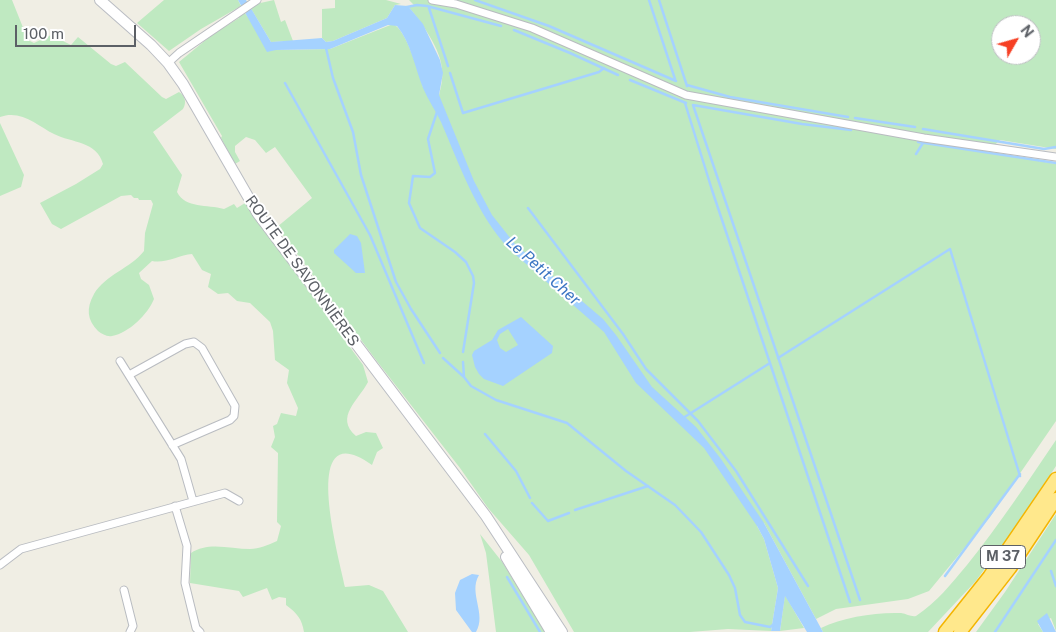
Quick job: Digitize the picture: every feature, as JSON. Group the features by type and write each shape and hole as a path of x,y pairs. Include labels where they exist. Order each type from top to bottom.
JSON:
{"highway":[{"name":"M 37","path":"952,630 1056,479"},
{"name":"M 37","path":"952,630 1010,568 1056,499"},
{"path":"939,632 952,630"}],"main road":[{"name":"ROUTE DE SAVONNIÈRES","path":"100,0 151,44 183,84 258,214 497,531 562,632"},
{"name":"ROUTE DE SAVONNIÈRES","path":"470,496 551,632"}],"street":[{"path":"432,0 456,4 532,28 686,95 924,138 1056,158"},
{"path":"168,64 180,53 254,2"},
{"path":"129,375 185,344 194,342 202,348 235,406 234,416 230,420 172,445"},
{"path":"120,361 181,459 193,501"},
{"path":"0,565 21,549 193,501 225,493 239,501"},
{"path":"175,506 187,546 185,583 196,628 200,632"},
{"path":"124,590 133,626 130,632"}],"green space":[{"path":"0,0 12,0 28,40 34,43 51,35 71,45 78,37 111,64 116,66 125,62 162,97 166,99 179,92 184,97 183,109 153,132 182,175 177,192 191,204 224,209 234,204 237,208 245,203 363,365 368,382 350,409 347,422 356,436 366,432 376,433 383,448 377,452 372,465 349,454 336,457 329,472 328,495 331,521 345,587 369,585 383,591 408,632 304,632 298,617 286,605 286,598 279,597 272,600 267,588 243,597 239,591 190,583 191,553 198,549 220,546 253,549 277,541 281,526 277,522 278,453 271,447 275,437 273,426 277,424 281,413 296,416 298,408 287,383 289,370 275,360 273,331 270,322 250,303 237,301 228,293 218,294 208,287 211,274 202,270 192,254 157,262 152,261 139,273 141,279 149,285 154,299 143,317 131,327 118,334 106,336 94,327 89,314 91,299 99,287 139,257 144,251 145,233 153,204 151,200 139,200 131,195 121,196 61,229 52,224 40,203 76,184 100,169 103,164 100,156 90,147 54,134 22,117 8,115 0,117"},
{"path":"164,0 238,0 241,6 201,29 169,51 137,23"},
{"path":"274,0 281,22 285,20 293,41 271,42 250,7"},
{"path":"335,0 386,0 401,4 395,5 387,18 333,41 326,42 322,38 322,9 335,8"},
{"path":"409,0 1056,0 1056,149 1000,140 987,152 1056,164 1056,421 990,517 929,591 908,599 836,609 816,619 764,523 757,526 764,539 778,588 771,631 728,629 690,632 574,632 529,555 488,508 460,468 376,360 277,227 312,198 275,147 266,153 255,140 246,137 235,146 235,152 240,161 235,164 221,138 222,136 179,62 213,34 239,18 238,15 243,11 276,50 330,49 393,24 403,34 407,42 423,87 439,95 442,77 439,54 430,37 408,6 415,6"},
{"path":"0,123 24,175 21,187 0,196"},
{"path":"1056,440 1056,466 1015,528 975,582 928,632 823,632 821,628 830,624 871,614 901,613 916,616 931,605 979,550"},
{"path":"1056,514 1056,631 1051,618 1038,624 1043,632 976,632 1005,592"},
{"path":"480,534 503,563 545,632 496,632 486,553"},
{"path":"785,595 804,628 780,631"}],"water":[{"name":"Le Petit Cher","path":"238,0 246,0 271,42 322,38 326,42 333,41 387,18 395,5 408,6 423,24 440,60 443,73 439,95 474,181 492,215 515,244 603,319 652,387 696,427 721,459 764,523 823,632 807,632 785,596 780,631 771,631 778,588 764,539 757,526 704,448 636,383 604,332 509,249 497,235 478,205 462,172 441,122 423,88 406,40 397,26 388,25 330,49 276,50 267,52"},
{"path":"350,234 357,236 361,243 365,273 356,273 334,253 334,250"},
{"path":"521,317 553,346 552,353 503,386 484,379 475,367 472,355 474,351 492,340 498,330","holes":["508,329 518,345 506,352 500,348 497,340 500,334"]},
{"path":"472,574 479,575 475,589 480,618 476,632 472,632 456,610 455,593 460,580"},
{"path":"1047,613 1056,632 1043,632 1037,621"}],"waterway":[{"path":"475,0 549,26 676,81"},
{"path":"649,0 675,79"},
{"path":"659,0 687,86"},
{"path":"407,7 427,6 501,26"},
{"path":"429,8 448,66"},
{"path":"514,30 618,75"},
{"path":"326,48 333,78 353,132 361,175 396,282 440,353"},
{"path":"450,73 463,113 599,72 604,68"},
{"path":"630,80 686,103"},
{"path":"285,83 370,235 424,363"},
{"path":"687,85 730,97 848,117"},
{"path":"685,103 712,190 850,602"},
{"path":"693,105 860,600"},
{"path":"693,105 802,124 851,130"},
{"path":"437,112 428,139 435,173 430,177 413,176 409,203 420,228 455,252 466,262 473,276 474,283 463,352"},
{"path":"855,118 915,127"},
{"path":"923,129 1044,149 1056,147"},
{"path":"918,142 1056,163"},
{"path":"916,154 923,143"},
{"name":"Le Petit Cher","path":"528,208 623,334 646,369 698,421 736,471 808,586"},
{"path":"778,358 950,249 1020,476"},
{"path":"443,358 464,377"},
{"path":"463,362 464,377 471,386 496,400 567,423 626,471 675,505 701,532 729,575 735,588 740,615 745,622 770,627 774,624"},
{"path":"683,418 770,363"},
{"path":"485,434 516,471 530,498"},
{"path":"945,576 1020,474"},
{"path":"575,510 648,486"},
{"path":"532,503 548,521 569,513"},
{"path":"995,632 1056,540"},
{"path":"1051,571 1056,586"},
{"path":"507,577 540,632"}]}
